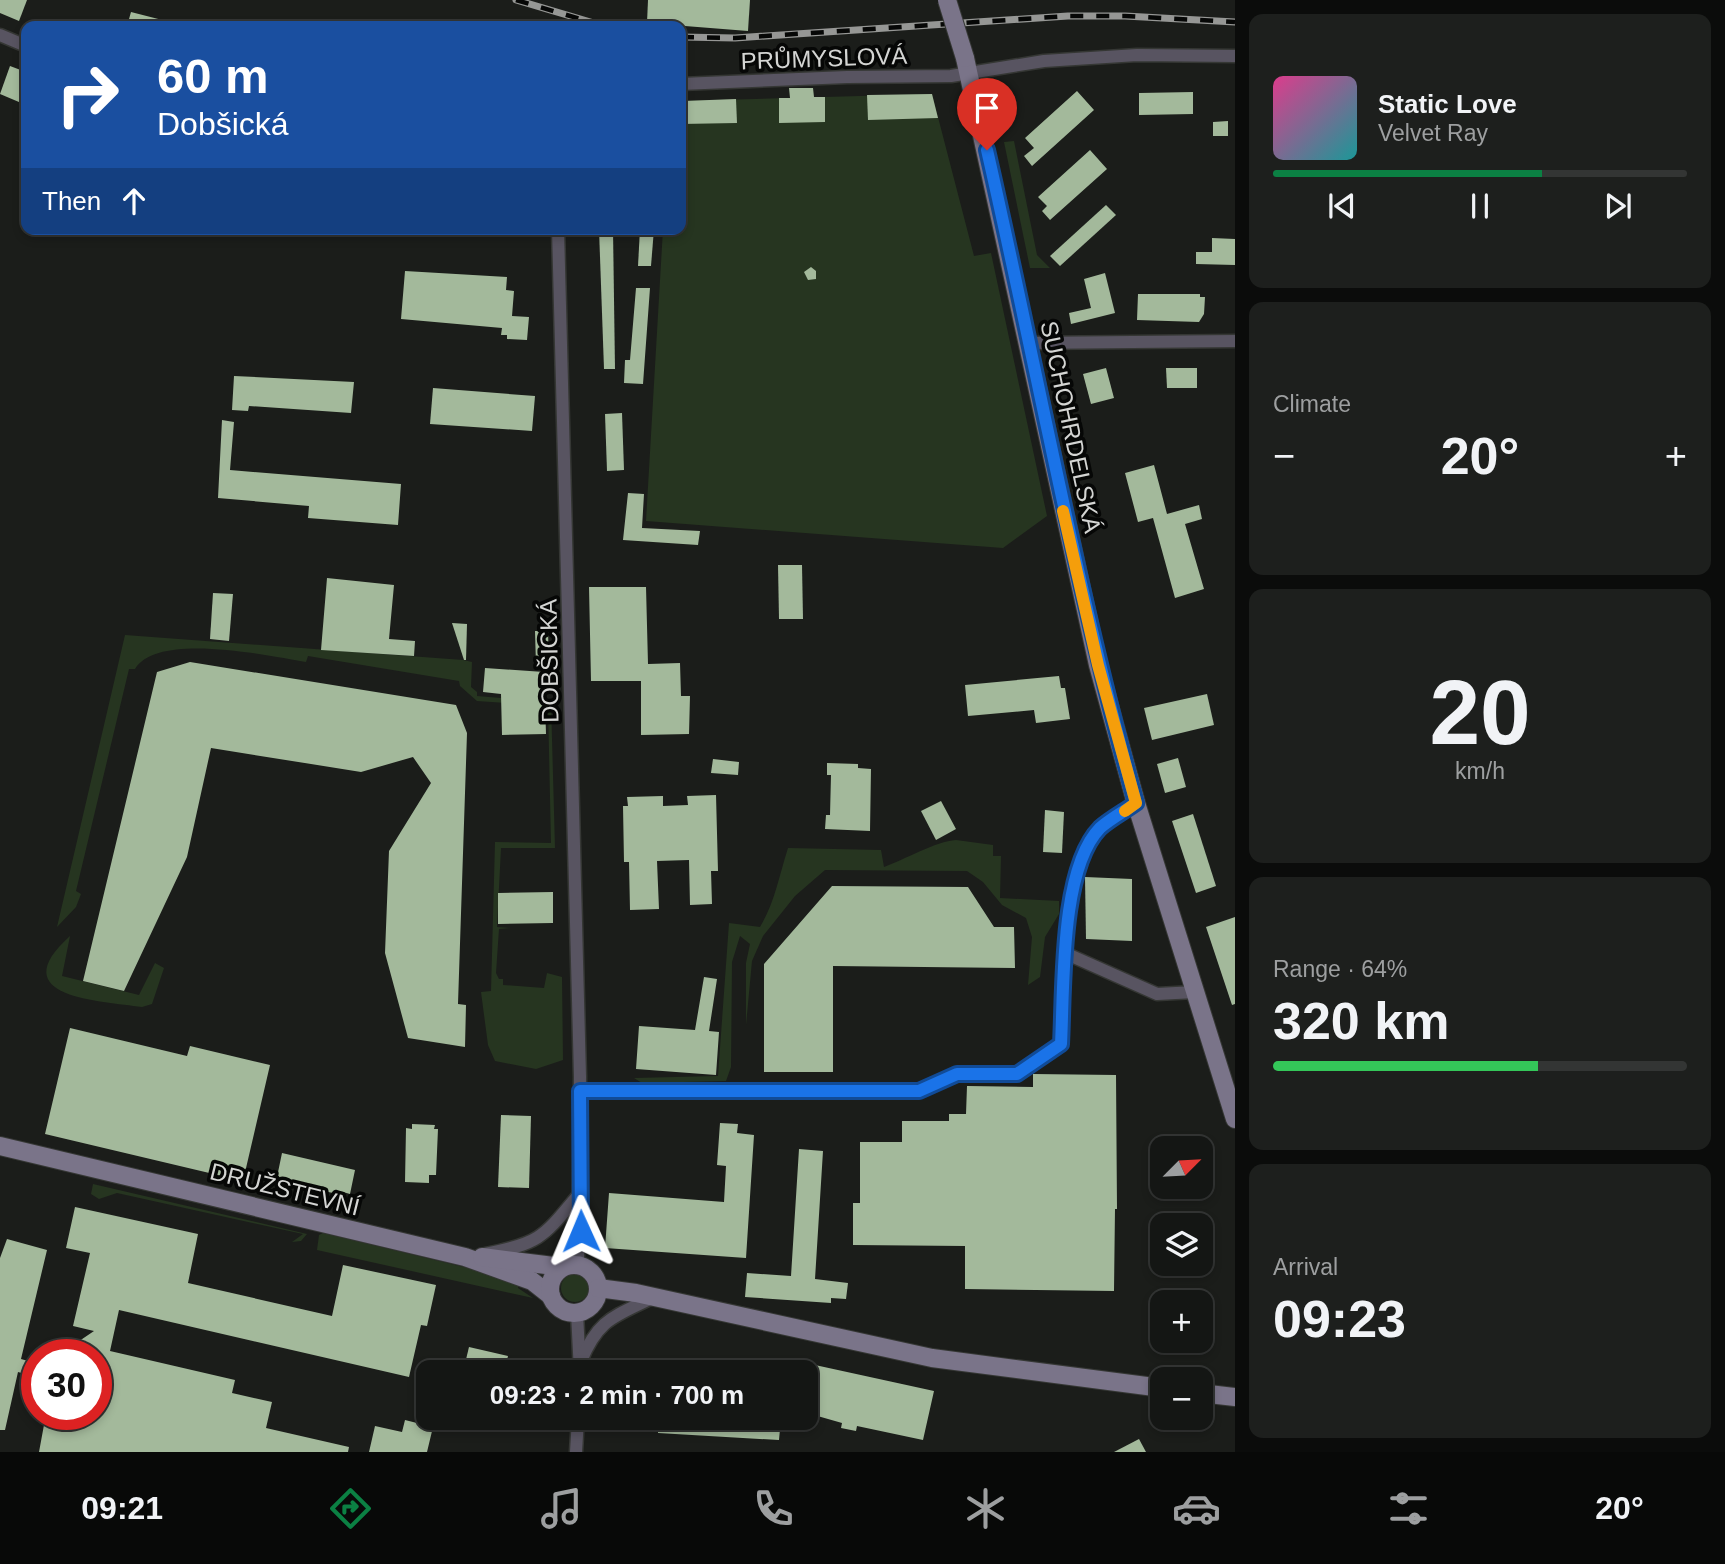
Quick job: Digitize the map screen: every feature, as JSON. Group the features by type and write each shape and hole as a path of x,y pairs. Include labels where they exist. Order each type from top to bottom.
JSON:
{"main road":[{"name":"SUCHOHRDELSKÁ","path":"947,0 967,66 1030,343 1073,558 1136,803 1235,1119"},
{"name":"DRUŽSTEVNÍ","path":"0,1146 466,1257 524,1278 539,1285 551,1296"},
{"path":"466,1257 570,1266 592,1273 598,1288 594,1301 577,1313 561,1309 551,1296 551,1280 570,1266"},
{"path":"598,1288 653,1297 890,1350 983,1366 1150,1387"},
{"path":"1213,1394 1235,1397"}],"street":[{"path":"0,35 21,44"},
{"name":"PRŮMYSLOVÁ","path":"686,84 951,76 967,66 1168,54 1235,56"},
{"name":"DOBŠICKÁ","path":"558,235 580,1091 580,1193 570,1266"},
{"path":"1030,343 1235,341"},
{"path":"580,1091 919,1091 957,1074 1017,1074 1061,1044 1068,926 1078,862 1100,829 1136,803"},
{"path":"1067,954 1157,994 1195,992"},
{"path":"466,1257 519,1247 538,1239 555,1225 580,1193"},
{"path":"583,1360 591,1338 602,1324 653,1297"},
{"path":"577,1313 580,1360"},
{"path":"576,1452 577,1430"}],"green space":[{"path":"932,94 974,256 991,253 1047,516 1003,548 646,521 663,235 686,235 686,101"},
{"path":"1014,141 1037,255 1050,268 1030,268 1004,142"},
{"path":"125,635 463,660 472,662 471,687 477,692 477,696 551,702 555,848 501,848 497,927 511,928 499,929 496,973 499,979 503,979 503,985 544,988 547,973 562,977 563,1060 536,1069 495,1061 488,1045 481,992 491,991 495,842 551,843 548,706 477,701 460,686 459,681 308,656 306,662 215,649 166,651 147,658 135,669 129,669 76,891 81,894 76,907 57,927"},
{"path":"956,840 993,845 993,856 1001,856 1000,898 1059,901 1059,914 1045,937 1040,977 1028,985 1032,937 1026,918 1002,905 983,882 967,871 825,870 795,896 763,936 752,961 746,1025 746,963 750,944 740,936 732,962 731,1067 726,1081 642,1083 634,1078 718,1076 729,923 760,927 773,898 788,848 881,850 884,867 930,847"},
{"path":"70,936 62,976 139,995 155,963 164,968 152,1004 142,1007 83,998 65,993 52,984 46,972 52,957"},
{"path":"93,1184 307,1234 301,1241 292,1242 303,1234 117,1193 99,1199 91,1194"},
{"path":"323,1233 513,1279 519,1282 518,1288 533,1298 317,1250 319,1235"},
{"path":"575,1274 585,1278 589,1288 585,1298 575,1302 565,1298 561,1288 565,1278"}],"building":[{"path":"0,0 27,0 19,21 0,13"},
{"path":"648,0 750,0 748,31 686,26 686,21 647,21"},
{"path":"131,12 166,21 128,21"},
{"path":"10,66 21,70 21,103 0,94"},
{"path":"789,88 813,88 814,97 825,97 825,122 779,123 779,98 790,98"},
{"path":"1077,91 1094,110 1032,166 1024,156 1034,148 1025,138"},
{"path":"1193,92 1193,114 1139,115 1139,93"},
{"path":"932,94 938,118 868,120 867,95"},
{"path":"736,99 737,123 686,124 686,101"},
{"path":"1228,121 1228,136 1213,136 1213,122"},
{"path":"1090,150 1107,169 1050,220 1042,211 1047,206 1038,197"},
{"path":"1106,205 1116,215 1060,266 1050,256"},
{"path":"599,235 613,235 615,369 604,369"},
{"path":"640,235 654,235 651,266 638,266"},
{"path":"1212,238 1235,239 1235,265 1196,264 1196,252 1212,252"},
{"path":"811,267 816,271 816,279 808,280 804,272"},
{"path":"405,271 507,277 506,290 514,291 512,316 529,317 527,340 507,339 507,335 501,335 502,328 401,319"},
{"path":"1105,273 1115,313 1071,324 1069,313 1091,308 1084,279"},
{"path":"636,288 650,288 643,384 624,383 625,360 630,360"},
{"path":"1138,294 1200,294 1200,297 1205,297 1204,314 1199,322 1137,320"},
{"path":"1106,368 1114,398 1091,404 1083,374"},
{"path":"1166,368 1197,368 1197,388 1167,388"},
{"path":"234,376 354,382 351,413 249,406 248,411 232,410"},
{"path":"433,388 535,396 532,431 430,424"},
{"path":"622,413 624,470 607,471 605,414"},
{"path":"222,420 234,422 230,470 401,484 398,525 308,518 309,506 218,498"},
{"path":"1154,465 1167,514 1199,505 1202,519 1185,524 1204,589 1175,598 1153,518 1138,522 1125,473"},
{"path":"628,493 644,494 642,528 700,531 698,545 623,540"},
{"path":"778,565 802,565 803,619 779,619"},
{"path":"327,578 394,585 389,639 415,641 414,656 321,650"},
{"path":"589,587 646,587 648,664 680,663 681,696 690,696 689,734 641,735 641,681 591,681"},
{"path":"213,593 233,594 229,641 210,639"},
{"path":"452,623 467,624 466,660 464,660"},
{"path":"535,631 548,631 549,666 536,666"},
{"path":"190,662 456,705 467,733 458,1004 466,1005 465,1047 408,1038 385,953 389,851 431,783 413,757 361,772 211,748 187,857 124,991 83,981 157,672"},
{"path":"485,668 544,672 546,734 502,735 501,694 483,692"},
{"path":"1059,676 1061,688 1065,688 1070,719 1036,723 1034,710 968,716 965,685"},
{"path":"1207,694 1214,725 1152,740 1144,708"},
{"path":"1178,758 1186,787 1165,793 1157,764"},
{"path":"713,759 739,762 738,775 711,773"},
{"path":"827,763 858,764 858,768 871,769 870,831 825,829 826,815 830,815 831,775 827,775"},
{"path":"716,795 718,871 711,871 712,904 690,905 689,860 657,861 659,909 630,910 629,862 624,862 623,806 628,806 627,797 663,796 663,806 688,805 687,796"},
{"path":"941,801 956,829 936,840 921,811"},
{"path":"1045,810 1064,812 1062,853 1043,852"},
{"path":"1193,814 1216,886 1196,893 1172,821"},
{"path":"1085,877 1132,879 1132,941 1086,939"},
{"path":"832,886 968,887 994,927 1014,927 1015,968 833,966 833,1072 764,1072 764,964"},
{"path":"553,892 553,923 498,924 498,893"},
{"path":"1235,917 1235,1004 1232,1005 1206,927"},
{"path":"704,977 717,979 709,1031 719,1032 716,1075 636,1069 639,1026 695,1030"},
{"path":"70,1028 187,1056 190,1046 270,1065 243,1181 45,1134"},
{"path":"1033,1074 1116,1075 1117,1209 1114,1291 965,1289 965,1246 853,1245 853,1203 860,1203 860,1142 902,1142 902,1121 949,1121 949,1114 966,1114 967,1086 1033,1087"},
{"path":"501,1115 531,1116 529,1188 498,1187"},
{"path":"720,1123 738,1124 737,1133 754,1135 746,1258 605,1248 609,1193 724,1202 726,1166 717,1165"},
{"path":"412,1124 435,1125 434,1129 438,1129 436,1175 429,1175 429,1183 405,1182 406,1128 412,1129"},
{"path":"799,1149 823,1151 815,1279 848,1283 846,1299 831,1298 831,1303 745,1297 747,1273 791,1276"},
{"path":"282,1153 355,1170 350,1194 343,1192 342,1195 283,1182 284,1178 277,1177"},
{"path":"75,1207 198,1234 188,1283 332,1316 343,1265 436,1285 427,1326 421,1325 409,1377 119,1310 112,1342 112,1339 82,1339 94,1331 73,1326 90,1253 66,1248"},
{"path":"7,1239 47,1250 26,1339 21,1339 21,1373 18,1372 5,1430 0,1430 0,1258"},
{"path":"469,1347 508,1356 507,1360 466,1360"},
{"path":"112,1351 235,1380 232,1393 272,1402 266,1428 349,1447 348,1452 39,1452 43,1430 112,1430"},
{"path":"818,1366 934,1391 923,1440 857,1426 856,1431 841,1428 842,1423 818,1416"},
{"path":"405,1420 416,1423 416,1430 432,1430 427,1452 369,1452 375,1426 402,1432"},
{"path":"658,1430 780,1430 779,1440 658,1433"},
{"path":"1139,1439 1146,1452 1114,1452"}],"railway":[{"path":"516,0 587,21"},
{"path":"686,37 735,38 1068,16 1235,22"}],"slow traffic":[{"path":"1063,511 1098,665 1136,803 1125,811"}],"route":[{"path":"581,1231 580,1091 919,1091 957,1074 1017,1074 1061,1044 1068,926 1078,862 1100,829 1136,803 1098,665 1064,517 1030,343 987,150"}]}
